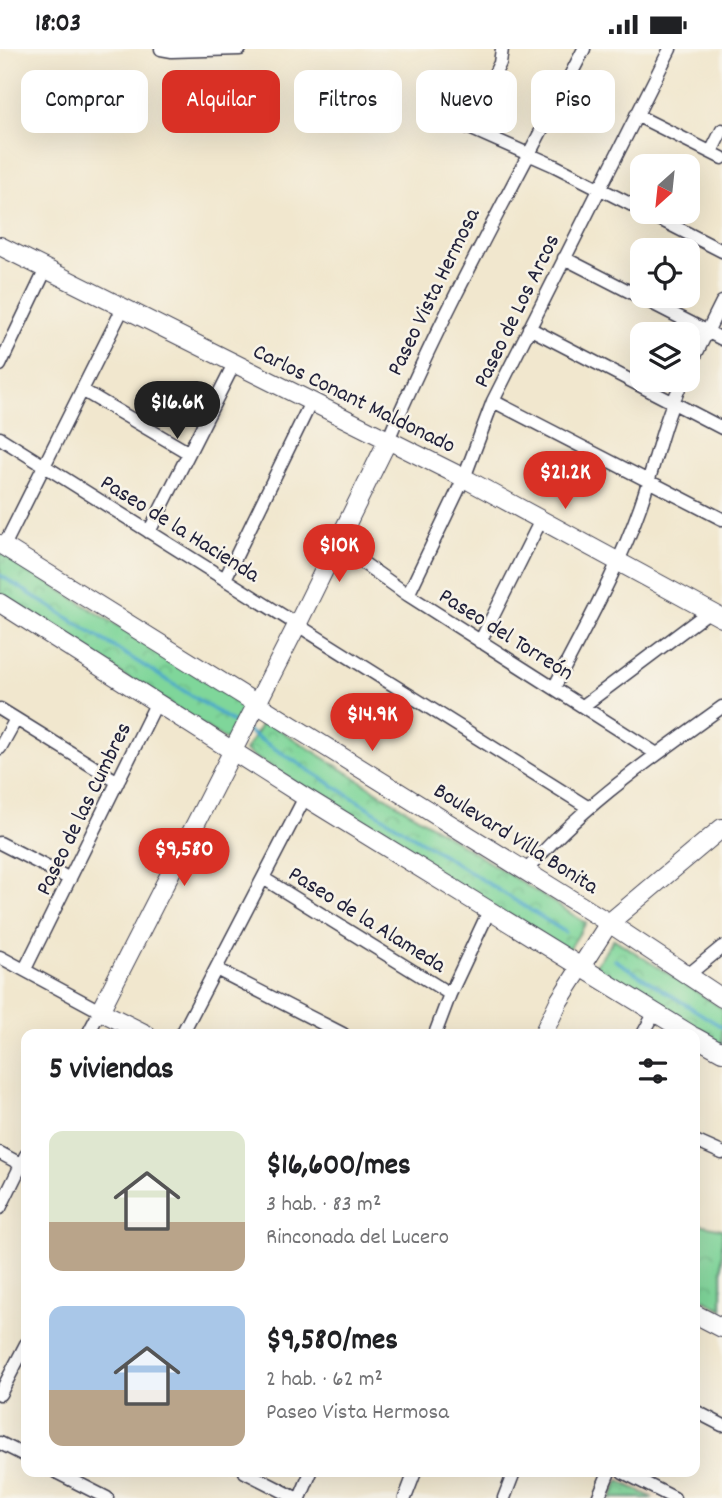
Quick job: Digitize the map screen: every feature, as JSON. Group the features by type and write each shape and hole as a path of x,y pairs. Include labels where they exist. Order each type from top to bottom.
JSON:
{"street":[{"path":"161,49 240,49"},
{"path":"482,135 489,104 490,83 500,62 502,49"},
{"name":"Paseo Vista Hermosa","path":"233,749 338,545 416,374 482,242 584,49"},
{"name":"Paseo de Los Arcos","path":"408,595 464,478 493,401 670,49"},
{"path":"636,115 716,155 722,129"},
{"path":"478,133 630,204"},
{"path":"669,224 722,251"},
{"name":"Carlos Conant Maldonado","path":"0,246 464,478 716,614"},
{"path":"564,258 722,339"},
{"path":"0,365 46,269"},
{"path":"700,345 722,302"},
{"path":"2,545 123,308"},
{"path":"529,328 722,428"},
{"path":"149,533 234,364"},
{"path":"82,390 189,453"},
{"path":"554,688 618,560 677,392"},
{"path":"493,401 722,519"},
{"path":"225,579 311,402"},
{"name":"Paseo de la Hacienda","path":"0,437 589,808"},
{"path":"480,642 541,520"},
{"name":"Boulevard Villa Bonita","path":"2,545 255,707 526,871 607,926 722,998"},
{"name":"Paseo del Torreón","path":"338,545 408,595 657,754"},
{"path":"0,603 233,749 304,797 681,1029"},
{"path":"583,706 716,614"},
{"name":"Paseo de las Cumbres","path":"25,969 157,702"},
{"path":"526,871 568,825 657,754 722,707"},
{"path":"0,709 118,782"},
{"path":"0,748 16,719"},
{"path":"91,1029 233,749"},
{"path":"185,1029 304,797"},
{"path":"545,1029 559,1001 607,926 722,828"},
{"path":"0,842 70,879"},
{"name":"Paseo de la Alameda","path":"263,878 450,994"},
{"path":"437,1029 450,994 489,911"},
{"path":"688,975 722,947"},
{"path":"0,957 136,1029"},
{"path":"216,969 333,1029"},
{"path":"646,1029 654,1014"},
{"path":"700,1040 722,1052"},
{"path":"700,1143 722,1153"},
{"path":"0,1153 21,1161"},
{"path":"0,1208 21,1169"},
{"path":"700,1317 722,1328"},
{"path":"0,1394 21,1361"},
{"path":"700,1414 722,1425"},
{"path":"0,1443 21,1454"},
{"path":"66,1477 107,1498"},
{"path":"255,1477 298,1498 308,1477"},
{"path":"405,1498 413,1477"},
{"path":"504,1498 512,1477"},
{"path":"598,1498 606,1477"},
{"path":"633,1477 674,1498"}],"shaded area":[{"path":"617,1477 622,1477 661,1498 608,1498"}],"green space":[{"path":"0,552 246,706 229,742 0,597"},
{"path":"264,720 586,923 566,954 245,751"},
{"path":"614,939 722,1008 722,1045 700,1029 595,966"},
{"path":"700,1224 722,1229 722,1309 700,1298"},
{"path":"619,1481 653,1498 611,1498"}],"waterway":[{"path":"0,575 238,725"},
{"path":"247,731 565,932"},
{"path":"615,960 722,1027"}]}
